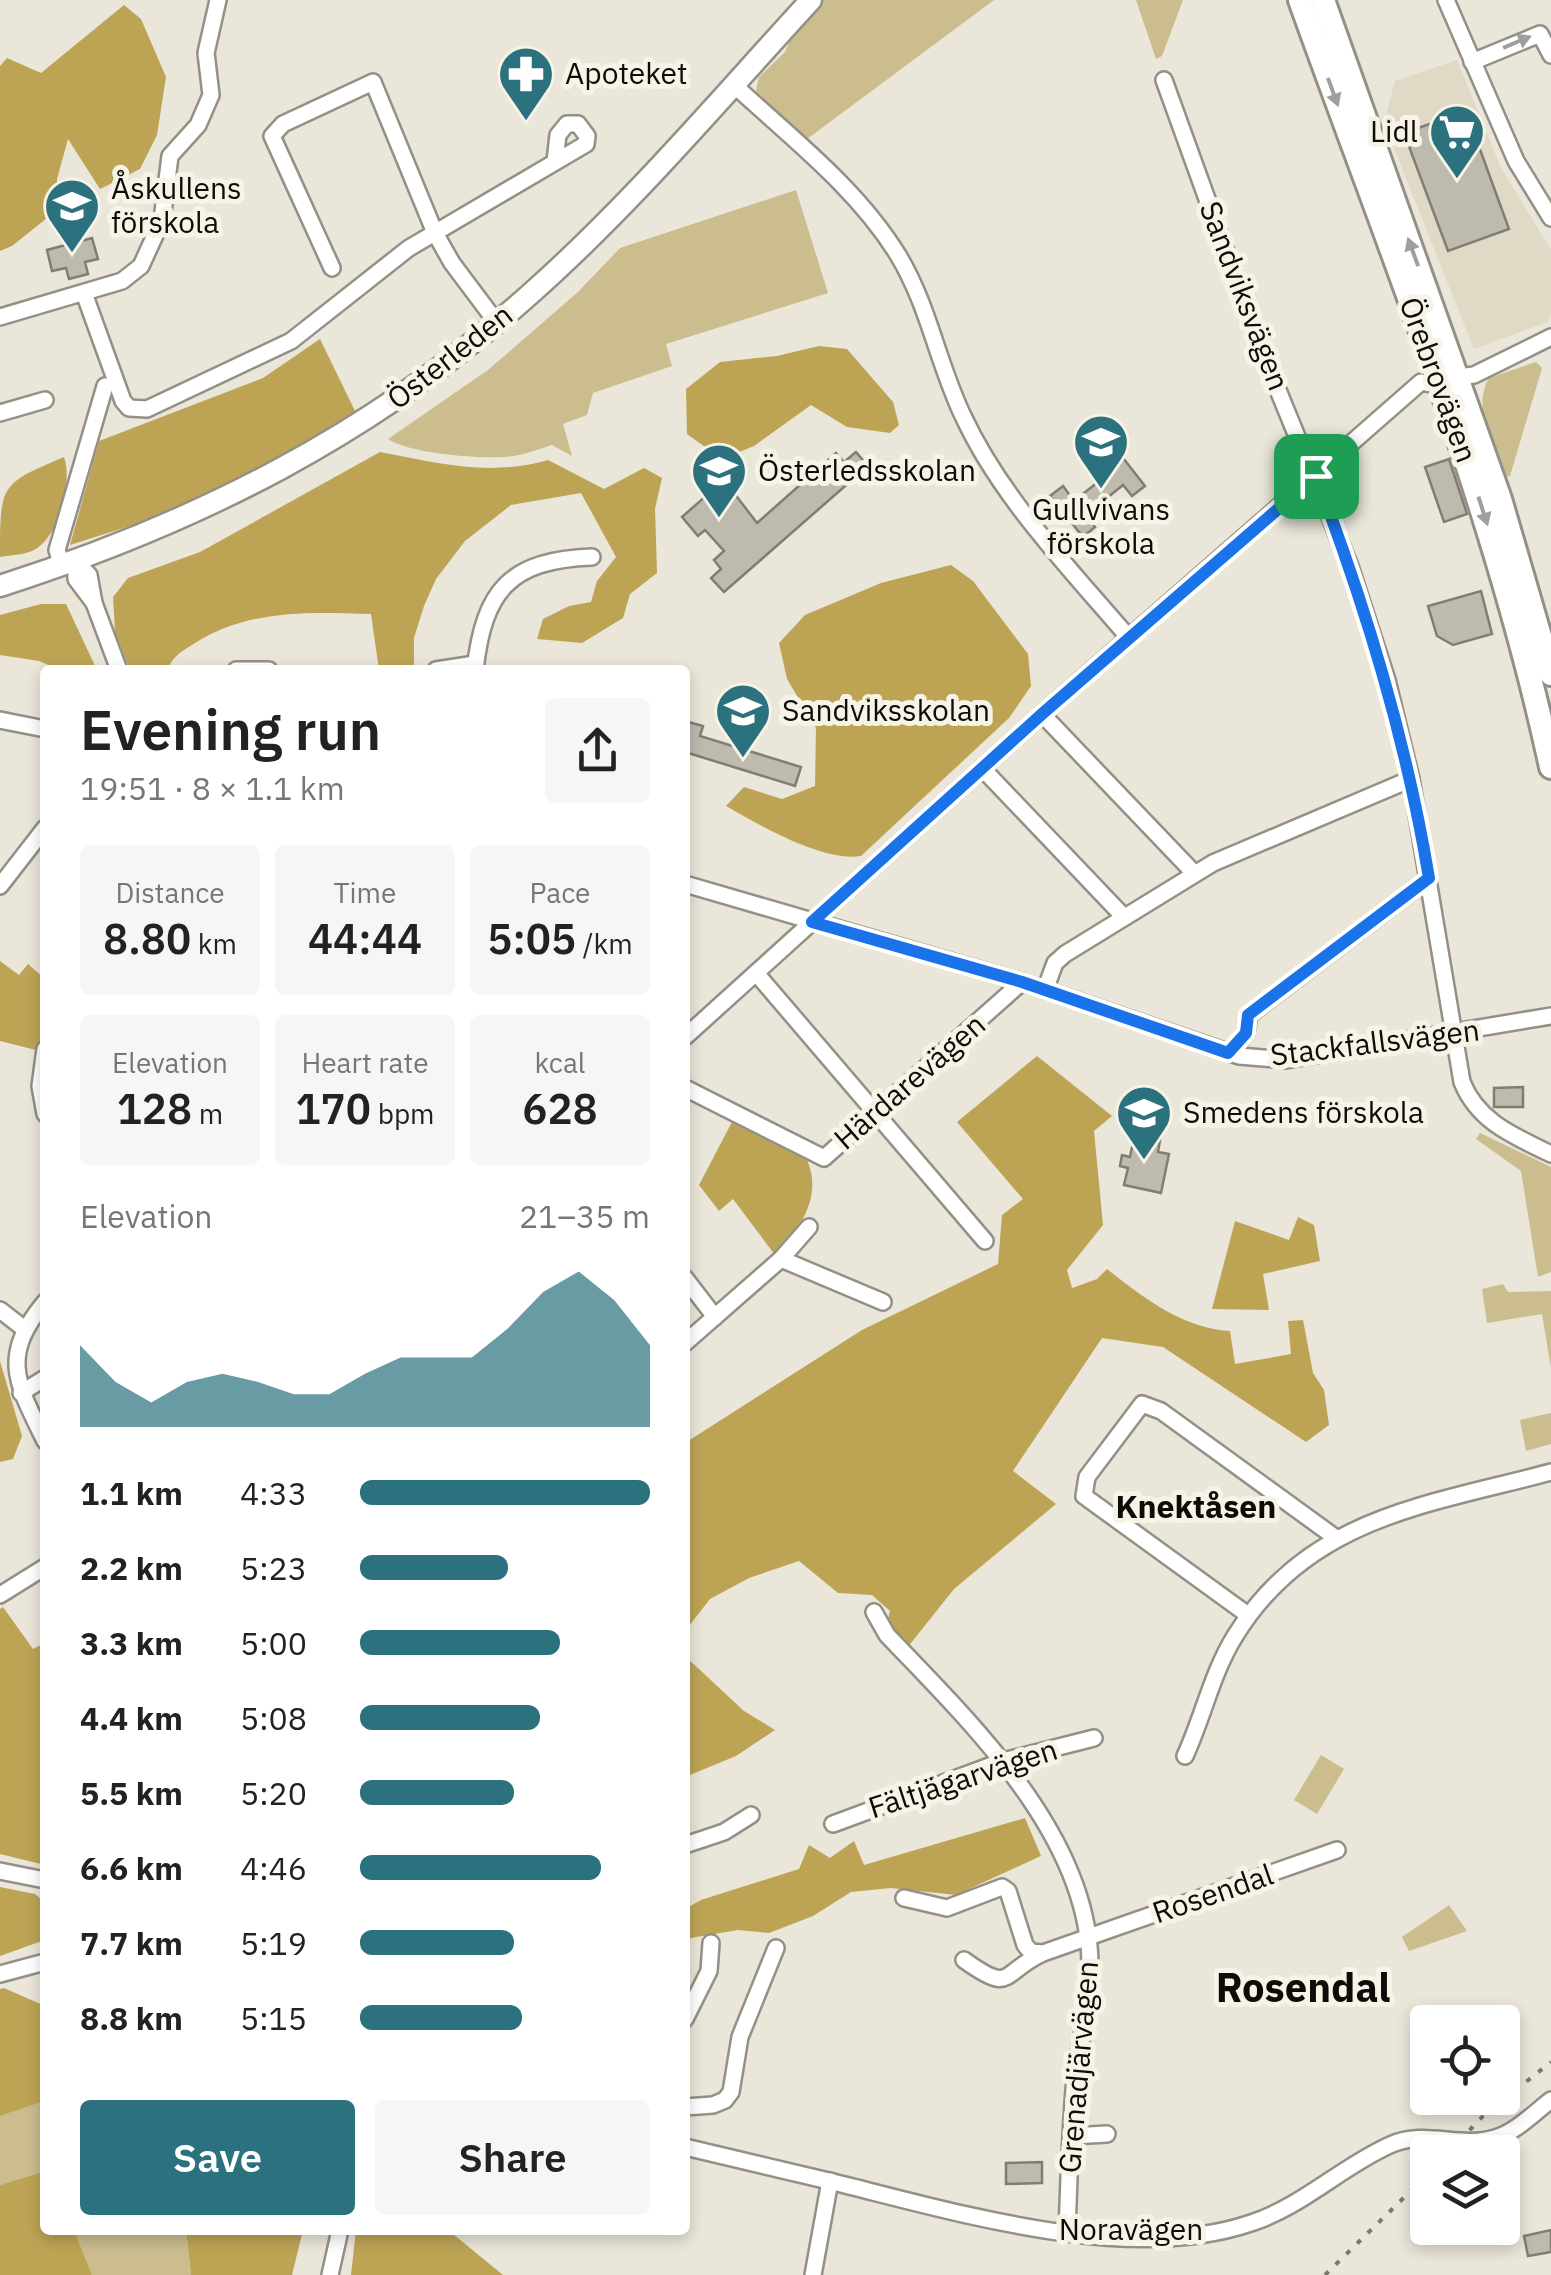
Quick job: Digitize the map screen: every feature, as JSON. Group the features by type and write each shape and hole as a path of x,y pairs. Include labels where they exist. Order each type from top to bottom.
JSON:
{"highway":[{"name":"Örebrovägen","path":"1300,0 1514,540 1551,674"},
{"name":"Örebrovägen","path":"1323,0 1449,381 1508,591 1551,767"}],"main road":[{"name":"Österleden","path":"0,586 69,564 228,499 305,458 386,407 496,323 577,250 811,0"}],"street":[{"path":"0,317 122,281 141,266 159,229 170,156 205,114 211,95 206,53 218,0"},
{"path":"1446,0 1516,161 1551,218"},
{"path":"1472,62 1540,34 1551,56"},
{"name":"Sandviksvägen","path":"1164,80 1262,351 1316,476 1387,680 1411,779 1458,1063 1470,1100 1505,1132 1551,1154"},
{"path":"332,268 272,136 283,124 372,82 436,232 452,263 496,323"},
{"path":"733,84 846,191 884,235 917,291 974,440 1012,494 1129,638"},
{"path":"84,293 119,394 129,408 141,410 291,342 409,248 555,161"},
{"path":"690,1032 1042,714 1421,382 1449,381 1470,364 1492,363 1550,340"},
{"path":"105,386 58,550 69,564 89,575 94,603 118,665"},
{"path":"0,413 45,400"},
{"path":"475,665 485,615 506,582 540,563 592,557"},
{"path":"1042,714 1194,873"},
{"path":"0,720 40,728"},
{"path":"982,768 1124,917"},
{"path":"1046,990 1055,964 1066,954 1194,873 1411,779"},
{"path":"0,886 40,834"},
{"path":"1228,1053 1246,1033 1248,1015 1429,878"},
{"name":"Stackfallsvägen","path":"690,885 1022,982 1228,1053 1286,1060 1551,1016"},
{"path":"756,973 985,1241"},
{"name":"Härdarevägen","path":"690,1091 824,1158 1022,982"},
{"path":"690,1339 781,1259 809,1226"},
{"path":"781,1259 883,1302"},
{"path":"690,1285 714,1317"},
{"path":"40,1307 22,1327 14,1360 22,1393 40,1431"},
{"path":"0,1310 22,1327"},
{"path":"22,1393 40,1381"},
{"path":"1248,1616 1084,1496 1087,1476 1142,1404 1161,1412 1336,1538"},
{"path":"1184,1756 1224,1656 1248,1616 1290,1570 1336,1538 1395,1512 1551,1472"},
{"path":"0,1595 40,1570"},
{"name":"Grenadjärvägen","path":"874,1612 887,1634 1003,1761 1068,1872 1088,1937 1089,1988 1071,2136 1067,2232"},
{"name":"Fältjägarvägen","path":"832,1824 1003,1761 1094,1738"},
{"path":"690,1843 724,1832 752,1816"},
{"name":"Rosendal","path":"964,1960 998,1980 1012,1976 1043,1953 1338,1850"},
{"path":"0,1871 40,1879"},
{"path":"904,1898 947,1908 1002,1887 1008,1891 1024,1945 1031,1952 1043,1953"},
{"path":"690,2009 708,1971 711,1943"},
{"path":"690,2107 712,2105 725,2100 731,2092 740,2037 776,1948"},
{"path":"0,1974 39,1963"},
{"name":"Noravägen","path":"690,2148 969,2216 1067,2232 1159,2236 1250,2224 1302,2200 1392,2144 1424,2136 1479,2141 1496,2138 1551,2100"},
{"path":"1071,2136 1107,2134"},
{"path":"812,2275 830,2181"},
{"path":"330,2275 339,2235"}],"shaded area":[{"path":"822,0 994,0 803,142 761,103 756,90 759,77 785,52 794,31"},
{"path":"1136,0 1183,0 1162,56 1156,59"},
{"path":"124,5 141,19 166,77 157,135 140,169 100,189 68,139 57,179 57,210 0,251 0,66 7,58 41,73"},
{"path":"1457,60 1501,168 1551,250 1551,313 1547,322 1474,349 1384,123 1395,81"},
{"path":"796,190 828,293 666,344 672,366 593,393 587,415 563,424 572,456 552,445 514,456 449,455 413,449 388,439 488,370 578,292 620,248"},
{"path":"320,339 355,411 262,470 158,517 70,545 99,441 263,378"},
{"path":"819,346 847,349 893,402 899,425 890,433 847,427 811,405 754,446 722,459 687,434 686,389 720,362 777,356"},
{"path":"1536,362 1542,368 1510,476 1506,477 1487,428 1484,390 1489,378"},
{"path":"380,452 485,468 548,460 604,489 644,468 662,478 655,509 657,573 630,594 623,618 582,643 537,639 543,619 569,606 591,602 597,581 616,557 581,493 511,505 465,541 436,579 424,606 414,638 414,665 378,665 371,614 325,613 259,618 216,632 186,649 170,665 128,665 115,632 113,597 128,578 200,552"},
{"path":"64,457 65,495 50,535 32,551 0,557 1,514 8,490 27,474"},
{"path":"951,565 973,581 1028,654 1031,686 1009,718 861,856 828,854 810,848 726,806 744,787 782,799 815,786 816,728 787,679 779,643 805,615 881,583"},
{"path":"41,604 66,604 95,665 48,665 0,655 0,615"},
{"path":"0,961 19,975 28,964 40,975 40,1042 36,1050 0,1041"},
{"path":"1037,1056 1112,1116 1094,1131 1103,1225 1067,1270 1072,1288 1097,1279 1107,1269 1180,1318 1230,1331 1235,1364 1291,1354 1288,1321 1303,1320 1313,1373 1324,1390 1329,1425 1306,1442 1163,1347 1102,1338 1013,1471 1056,1504 954,1589 907,1648 886,1627 890,1611 872,1595 838,1593 799,1561 749,1578 710,1599 690,1625 690,1440 862,1330 998,1264 1002,1215 1023,1199 957,1122"},
{"path":"732,1122 807,1160 812,1187 806,1212 775,1255 733,1199 719,1211 699,1185"},
{"path":"1480,1133 1551,1167 1551,1272 1538,1277 1521,1171 1476,1139"},
{"path":"1298,1217 1314,1225 1320,1261 1263,1274 1269,1310 1212,1309 1235,1221 1289,1240"},
{"path":"1503,1284 1508,1292 1551,1291 1551,1368 1542,1314 1487,1323 1482,1289"},
{"path":"0,1361 22,1436 13,1459 0,1462"},
{"path":"1551,1413 1551,1444 1526,1451 1520,1420"},
{"path":"3,1607 33,1649 40,1646 40,1864 0,1854"},
{"path":"690,1661 744,1711 775,1730 736,1756 690,1775"},
{"path":"1321,1755 1344,1769 1317,1814 1294,1800"},
{"path":"1025,1818 1041,1856 956,1895 891,1888 851,1892 813,1916 769,1933 738,1930 690,1938 690,1906 799,1869 809,1845 830,1858 854,1841 864,1865"},
{"path":"0,1887 35,1894 40,1898 40,1942 0,1956"},
{"path":"1449,1905 1467,1931 1409,1951 1402,1937"},
{"path":"0,1989 40,2004 40,2103 0,2116"},
{"path":"40,2103 40,2173 0,2185 0,2116"},
{"path":"40,2173 40,2235 76,2235 92,2275 0,2275 0,2185"},
{"path":"76,2235 187,2235 191,2275 92,2275"},
{"path":"187,2235 302,2235 292,2275 191,2275"},
{"path":"355,2235 454,2235 503,2275 351,2275"}],"building":[{"name":"Lidl","path":"1466,111 1509,229 1448,251 1404,133"},
{"name":"Åskullens förskola","path":"92,238 98,259 85,262 88,274 69,279 66,268 52,271 47,250"},
{"name":"Gullvivans förskola","path":"1116,449 1145,486 1132,496 1123,485 1086,515 1095,527 1083,537 1050,496 1063,486 1074,501 1112,471 1103,459"},
{"name":"Österledsskolan","path":"856,452 868,466 724,592 711,578 721,569 714,560 724,551 705,530 698,536 682,517 724,480 757,523 836,453 844,462"},
{"path":"1449,459 1467,514 1444,522 1425,467"},
{"path":"1481,591 1492,634 1453,645 1437,636 1428,606"},
{"name":"Sandviksskolan","path":"690,722 703,726 700,736 801,767 795,786 690,754"},
{"path":"1523,1087 1523,1107 1494,1107 1494,1088"},
{"name":"Smedens förskola","path":"1142,1130 1161,1134 1158,1152 1169,1154 1161,1193 1124,1185 1128,1168 1120,1166 1122,1155 1130,1157 1132,1147 1138,1148"},
{"path":"1042,2162 1042,2183 1006,2184 1006,2163"},
{"path":"1551,2230 1551,2252 1528,2256 1524,2236"}],"railway":[{"path":"1465,2135 1551,2062"},
{"path":"1325,2275 1410,2192"}],"place":[{"name":"Apoteket","path":"526,123"},
{"name":"Lidl","path":"1457,181"},
{"name":"Åskullens förskola","path":"72,255"},
{"name":"Gullvivans förskola","path":"1101,491"},
{"name":"Österledsskolan","path":"719,520"},
{"name":"Sandviksskolan","path":"743,760"},
{"name":"Smedens förskola","path":"1144,1162"}],"district":[{"name":"Knektåsen","path":"1196,1507"},
{"name":"Rosendal","path":"1303,1988"}],"route":[{"path":"1316,476 1387,680 1409,768 1429,878 1248,1015 1246,1033 1228,1053 1022,982 812,922 1042,714 1316,476"}]}
